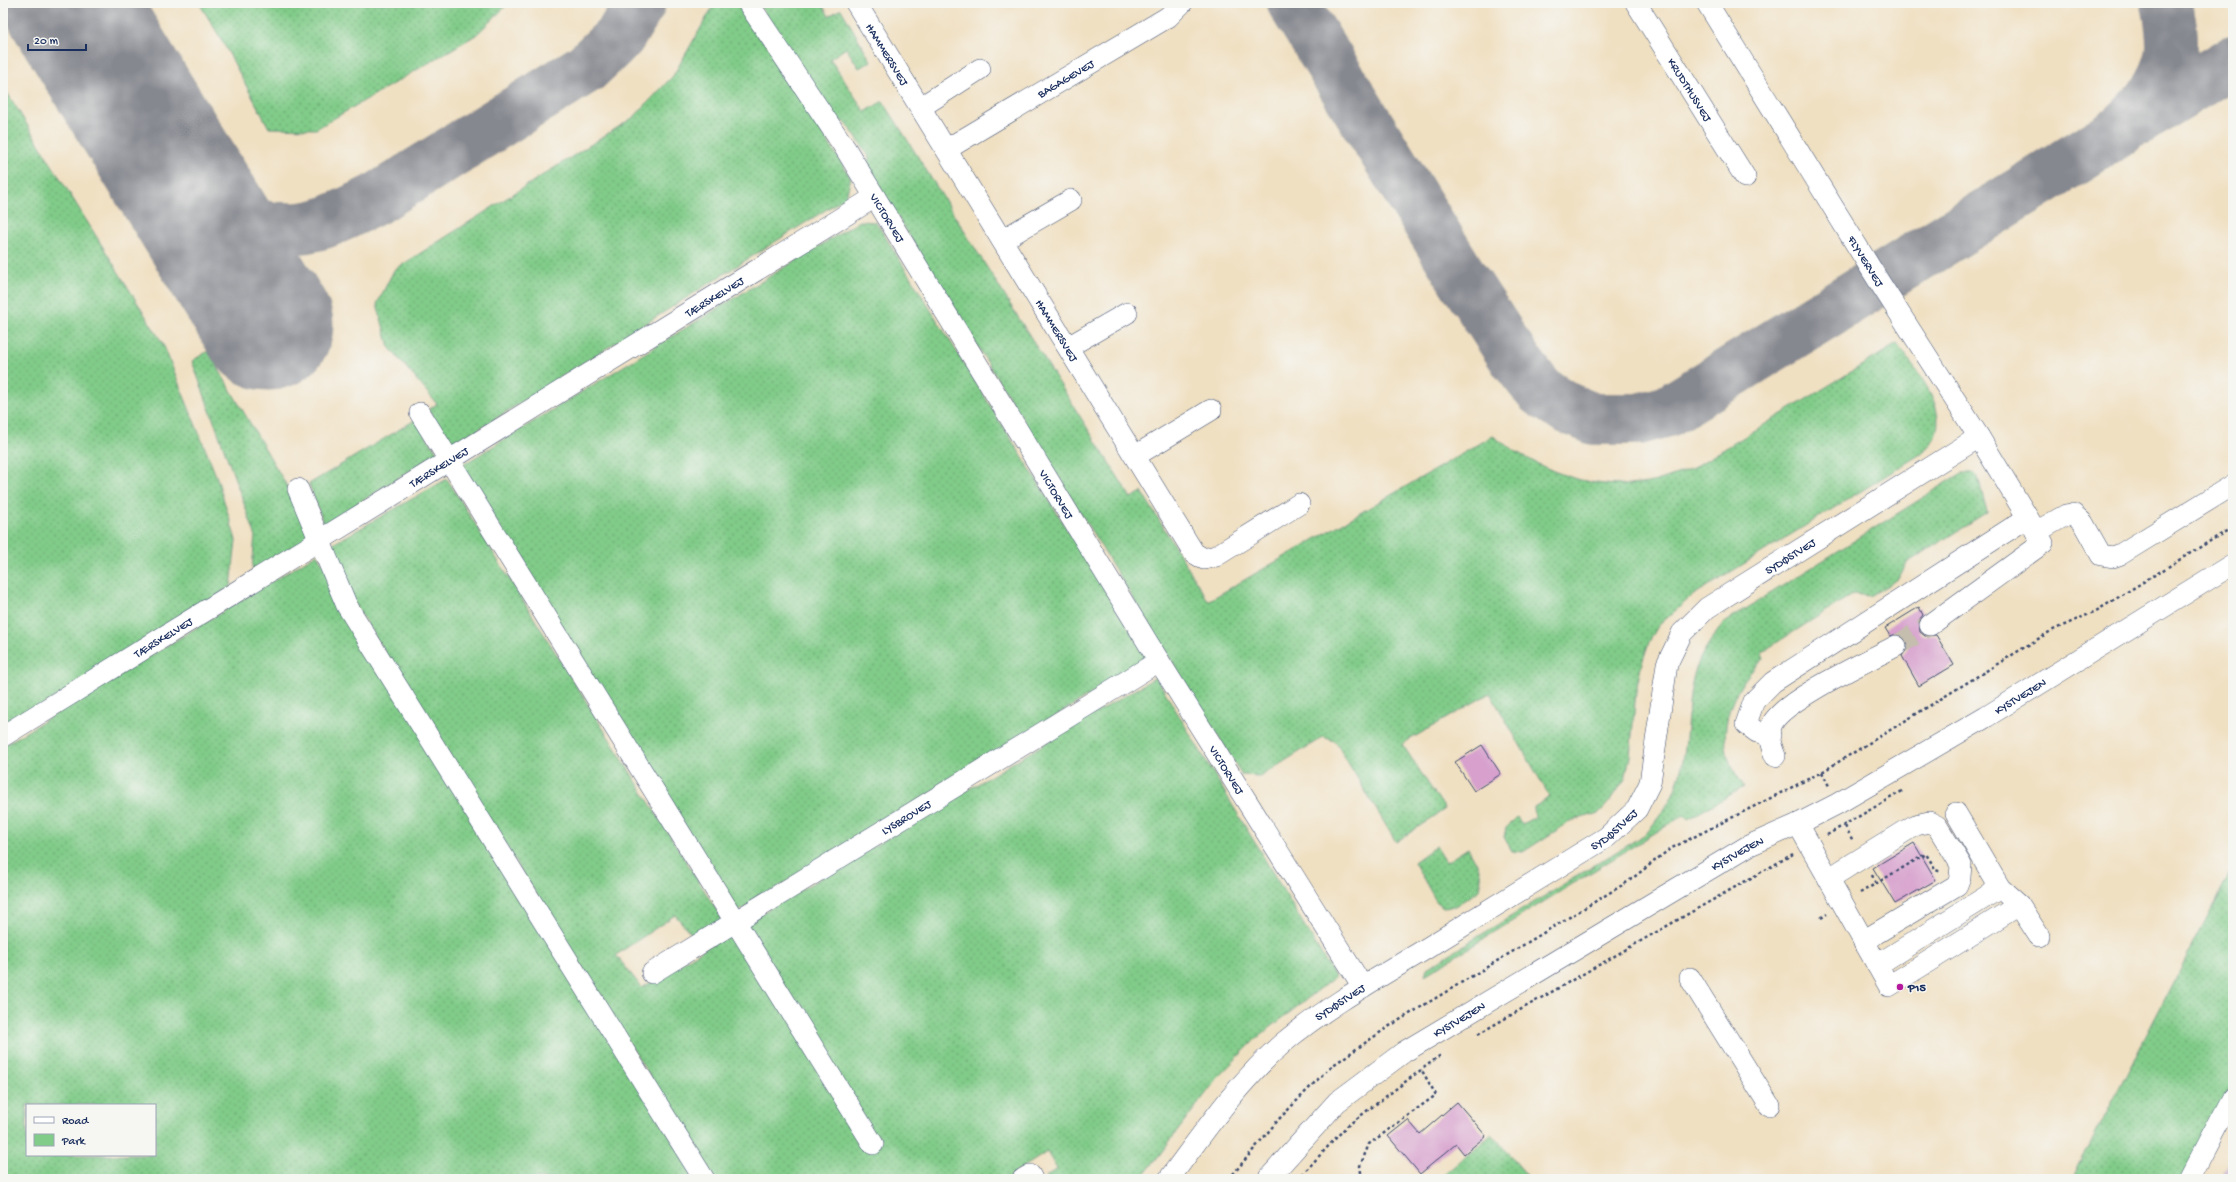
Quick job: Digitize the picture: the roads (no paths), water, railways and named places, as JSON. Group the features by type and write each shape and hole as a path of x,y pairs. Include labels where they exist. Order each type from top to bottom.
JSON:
{"street":[{"name":"VICTORVEJ","path":"748,3 846,148 1159,661 1363,987"},
{"name":"HAMMERSVEJ","path":"856,3 1194,553 1204,559 1216,556 1299,504"},
{"name":"BAGAGEVEJ","path":"947,149 1168,17 1182,3"},
{"name":"KRUDTHUSVEJ","path":"1636,3 1745,177"},
{"name":"FLYVERVEJ","path":"1707,3 1878,280 1979,437 2031,525"},
{"path":"921,107 980,69"},
{"name":"TÆRSKELVEJ","path":"3,736 875,197"},
{"path":"1002,240 1071,200"},
{"path":"1068,347 1127,312"},
{"path":"1135,456 1211,410"},
{"path":"420,413 448,461 873,1144"},
{"name":"SYDØSTVEJ","path":"1169,1179 1219,1112 1252,1073 1284,1043 1363,987 1607,837 1637,809 1650,783 1667,664 1682,633 1706,608 1979,437"},
{"path":"1770,735 1757,732 1746,724 1754,701 1773,682 2031,525 2073,514 2083,523 2101,555 2112,557 2121,554 2233,485"},
{"path":"298,489 347,606 704,1179"},
{"path":"1930,625 2043,543 2031,525"},
{"name":"KYSTVEJEN","path":"1268,1179 1337,1102 1410,1048 1748,846 1798,824 1837,804 1986,717 2233,564"},
{"path":"1775,756 1769,742 1772,724 1791,703 1896,646"},
{"name":"LYSBROVEJ","path":"652,973 1159,661"},
{"path":"1956,813 2000,888 2019,905 2039,936"},
{"path":"1828,878 1915,825 1929,822 1937,826 1961,865 1960,877 1957,885 1875,934 1864,943"},
{"path":"1798,824 1889,986 2019,905"},
{"path":"1877,965 2000,888"},
{"path":"1690,978 1769,1105"},
{"path":"2190,1179 2233,1097"},
{"path":"1023,1179 1030,1175 1032,1179"}],"tunnel":[{"path":"1896,646 1930,625"}],"place":[{"name":"P15","path":"1900,987"}]}
